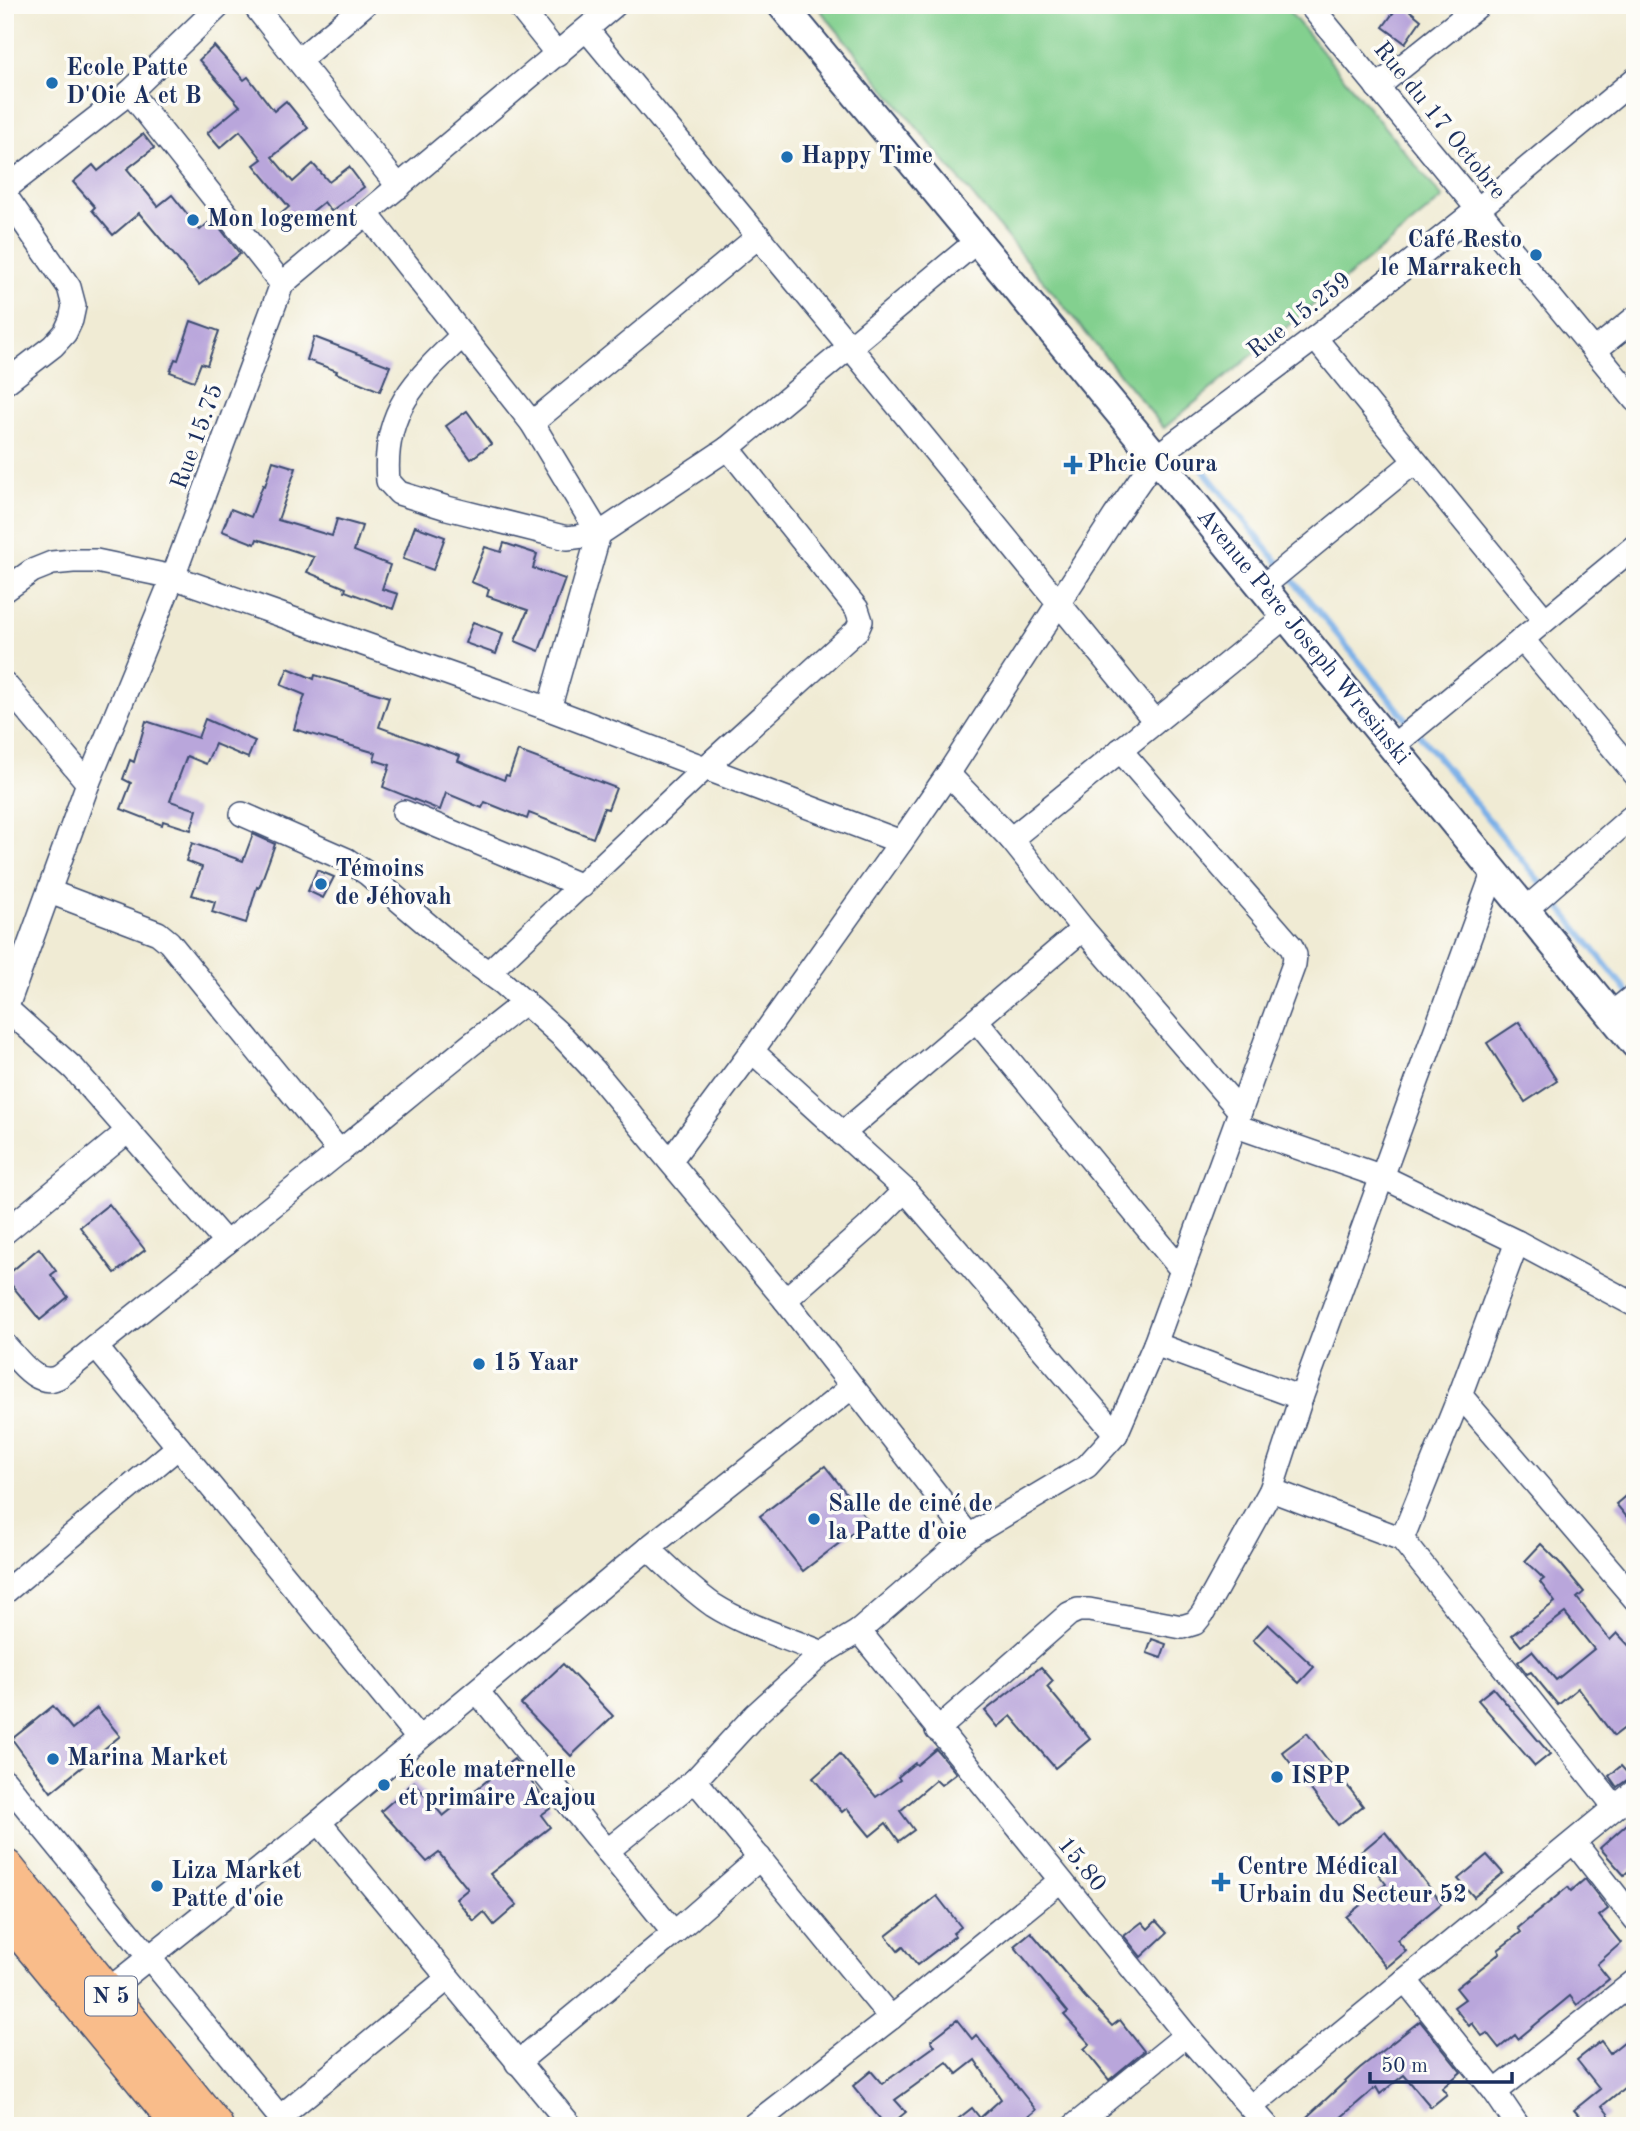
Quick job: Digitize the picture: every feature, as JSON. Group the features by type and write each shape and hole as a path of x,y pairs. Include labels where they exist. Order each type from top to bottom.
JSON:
{"highway":[{"name":"N 5","path":"5,1868 214,2126"},
{"name":"N 5","path":"11,1926 182,2126"}],"street":[{"path":"5,189 130,92 220,5"},
{"path":"254,5 399,187"},
{"path":"299,60 364,5"},
{"path":"518,5 558,55"},
{"name":"Rue 15.75","path":"6,1010 88,783 173,577 282,284 615,5"},
{"name":"Avenue Père Joseph Wresinski","path":"782,5 1156,457 1276,575 1286,616 1494,871 1539,897 1623,1004 1635,1044"},
{"name":"Rue du 17 Octobre","path":"1310,5 1635,400"},
{"path":"1377,87 1479,5"},
{"path":"587,30 1060,601 1155,721"},
{"name":"Rue 15.259","path":"670,1161 752,1051 948,774 1156,457 1315,338 1477,210 1635,79"},
{"path":"130,92 282,284"},
{"path":"5,195 69,287 74,306 65,333 5,383"},
{"path":"366,213 532,423 599,534 549,709"},
{"path":"532,423 759,236"},
{"path":"463,335 414,386 396,415 388,439 388,481 399,493 447,509 567,538 599,534 728,448 977,241"},
{"path":"1594,351 1635,318"},
{"path":"1315,338 1545,620"},
{"path":"488,973 705,768 857,630 861,621 857,609 728,448"},
{"path":"1276,575 1414,462"},
{"path":"1393,746 1635,546"},
{"path":"5,590 32,571 52,563 74,561 96,561 173,577 549,709 901,842"},
{"path":"1011,839 1286,616"},
{"path":"1522,639 1635,774"},
{"path":"5,684 88,783"},
{"path":"607,1851 695,1780 755,1715 823,1653 859,1632 969,1536 1087,1466 1116,1434 1155,1344 1294,964 1295,955 1291,946 1120,750"},
{"path":"948,774 1011,839 1238,1118 1383,1177 1517,1242 1635,1305"},
{"path":"404,812 582,886"},
{"path":"242,814 347,860 368,874 565,1038 785,1300 969,1536"},
{"path":"1539,897 1635,814"},
{"path":"937,1730 1078,1610 1182,1627 1195,1623 1203,1613 1270,1490 1301,1398 1494,871"},
{"path":"50,892 158,933 169,942 340,1152"},
{"path":"842,1134 1083,929"},
{"path":"5,1345 29,1372 48,1380 60,1376 340,1152 474,1040 525,1002"},
{"path":"6,1010 74,1069 226,1242"},
{"path":"976,1020 1181,1269"},
{"path":"752,1051 905,1190 1116,1434"},
{"path":"5,1232 128,1131"},
{"path":"785,1300 867,1228 905,1190"},
{"path":"1402,1539 1517,1242"},
{"path":"1155,1344 1301,1398"},
{"path":"96,1347 418,1738"},
{"path":"107,1991 319,1822 648,1548 852,1387"},
{"path":"1460,1395 1635,1600"},
{"path":"5,1592 178,1447"},
{"path":"1270,1490 1402,1539 1615,1807"},
{"path":"648,1548 683,1582 715,1606 823,1653"},
{"name":"15.80","path":"859,1632 1186,2035 1267,2126"},
{"path":"477,1691 674,1933"},
{"path":"695,1780 891,2018"},
{"path":"5,1781 284,2122 447,1979"},
{"path":"1252,2106 1635,1791"},
{"path":"319,1822 570,2126"},
{"path":"1574,1842 1635,1920"},
{"path":"517,2063 760,1858"},
{"path":"752,2126 1060,1881"},
{"path":"1405,1980 1495,2092 1517,2126"},
{"path":"1495,2092 1635,1982"},
{"path":"1073,2126 1186,2035"}],"green space":[{"path":"816,5 1284,5 1443,198 1164,428"}],"building":[{"path":"1399,5 1403,5 1421,20 1405,43 1383,27"},
{"path":"214,46 244,80 248,77 274,111 286,101 308,128 272,157 293,182 313,164 329,182 349,167 364,187 331,211 324,202 287,232 276,218 289,207 254,165 262,159 240,131 220,148 207,133 240,106 199,60"},
{"path":"143,134 154,148 127,169 158,206 172,195 200,230 213,219 240,254 199,285 139,213 113,235 92,210 95,207 73,182 93,165 98,171"},
{"path":"191,321 219,331 207,365 201,363 194,381 170,372 175,359 178,360"},
{"path":"314,337 390,366 380,391 307,360"},
{"path":"467,411 491,444 471,459 446,426"},
{"path":"273,461 296,468 278,520 332,536 337,519 362,526 354,551 390,565 382,589 398,594 393,609 345,591 346,588 307,572 314,557 257,539 255,544 222,531 231,509 251,517"},
{"path":"415,526 445,537 433,570 403,559"},
{"path":"504,543 537,554 533,568 565,579 539,651 515,641 528,610 487,596 489,589 471,582 485,547 501,552"},
{"path":"473,622 503,633 496,654 465,643"},
{"path":"288,668 314,679 315,675 389,697 379,727 460,756 458,761 504,780 506,775 509,776 518,751 616,788 608,809 604,808 593,838 529,813 527,819 485,802 482,808 446,793 440,810 383,787 390,765 374,760 376,753 294,729 305,695 281,685"},
{"path":"205,719 255,741 248,758 215,744 206,764 187,756 170,801 197,810 191,830 163,821 162,825 121,809 131,783 123,779 130,760 134,762 146,721 198,738"},
{"path":"253,834 275,844 246,923 212,912 215,902 192,895 202,867 186,861 192,843 243,861"},
{"name":"Témoins de Jéhovah","path":"317,870 334,877 323,898 308,891"},
{"path":"1519,1022 1557,1081 1525,1102 1487,1043"},
{"path":"109,1204 145,1250 115,1273 80,1227"},
{"path":"39,1248 56,1271 51,1275 68,1297 40,1320 5,1277"},
{"name":"Salle de ciné de la Patte d'oie","path":"825,1466 868,1521 803,1571 760,1516"},
{"path":"1635,1488 1635,1527 1616,1504"},
{"path":"1541,1544 1584,1592 1577,1598 1610,1640 1617,1633 1635,1652 1635,1720 1614,1736 1578,1688 1558,1705 1531,1672 1527,1674 1518,1662 1532,1651 1556,1680 1594,1649 1565,1613 1521,1646 1512,1635 1555,1602 1540,1582 1544,1579 1525,1561"},
{"path":"1268,1624 1314,1667 1299,1683 1253,1640"},
{"path":"1152,1639 1166,1644 1161,1658 1147,1653"},
{"path":"563,1664 613,1716 571,1756 521,1704"},
{"path":"1041,1667 1053,1681 1047,1687 1090,1739 1055,1768 1011,1716 998,1727 985,1711"},
{"path":"1493,1688 1550,1754 1535,1766 1478,1700"},
{"path":"53,1706 72,1729 97,1708 120,1736 51,1792 12,1739"},
{"path":"1307,1733 1363,1806 1338,1825 1282,1752"},
{"path":"936,1749 956,1773 941,1785 936,1780 900,1811 914,1830 899,1841 886,1823 870,1836 847,1808 842,1812 813,1778 840,1754 876,1797 900,1780 898,1777 915,1763 917,1765"},
{"path":"514,1759 551,1808 541,1815 550,1827 490,1874 517,1905 494,1925 484,1912 474,1921 456,1899 468,1889 439,1853 427,1862 381,1811 414,1782 443,1816"},
{"path":"1621,1766 1631,1777 1617,1787 1609,1776"},
{"path":"1635,1817 1635,1865 1624,1875 1600,1848"},
{"path":"1385,1832 1442,1903 1397,1940 1406,1951 1387,1967 1346,1917 1386,1884 1361,1852"},
{"path":"1487,1855 1503,1873 1474,1897 1458,1879"},
{"path":"1585,1879 1608,1909 1599,1916 1621,1943 1597,1964 1609,1979 1577,2005 1570,1996 1518,2039 1515,2035 1499,2048 1487,2033 1482,2036 1472,2023 1469,2026 1454,2007 1465,1999 1456,1988 1500,1953 1498,1950 1521,1932 1518,1928 1568,1887 1571,1891"},
{"path":"937,1896 961,1927 953,1933 955,1936 917,1965 903,1947 898,1951 886,1936"},
{"path":"1156,1921 1167,1933 1141,1957 1124,1936 1142,1922 1148,1929"},
{"path":"1031,1932 1112,2026 1120,2020 1144,2051 1109,2080 1084,2049 1090,2044 1064,2015 1068,2012 1014,1946"},
{"path":"957,2020 972,2039 976,2035 1036,2110 1017,2126 949,2126 972,2108 980,2118 1001,2099 975,2060 957,2074 947,2062 895,2100 906,2112 886,2126 853,2086 871,2071 882,2084 935,2046 931,2040"},
{"path":"1420,2021 1461,2072 1442,2088 1447,2094 1431,2107 1404,2075 1380,2094 1376,2087 1331,2126 1297,2126 1360,2068"},
{"path":"1635,2033 1635,2079 1602,2106 1609,2115 1596,2126 1588,2126 1574,2110 1600,2089 1577,2060 1601,2041 1610,2053"}],"waterway":[{"path":"1196,461 1280,565"},
{"path":"1287,573 1411,725"},
{"path":"1418,733 1544,887"},
{"path":"1551,896 1629,994"}],"place":[{"name":"Ecole Patte D'Oie A et B","path":"52,83"},
{"name":"Happy Time","path":"787,157"},
{"name":"Mon logement","path":"193,220"},
{"name":"Café Resto le Marrakech","path":"1536,255"},
{"name":"Phcie Coura","path":"1073,465"},
{"name":"Témoins de Jéhovah","path":"321,884"},
{"name":"15 Yaar","path":"479,1364"},
{"name":"Salle de ciné de la Patte d'oie","path":"814,1519"},
{"name":"Marina Market","path":"53,1759"},
{"name":"ISPP","path":"1277,1777"},
{"name":"École maternelle et primaire Acajou","path":"384,1785"},
{"name":"Centre Médical Urbain du Secteur 52","path":"1221,1882"},
{"name":"Liza Market Patte d'oie","path":"157,1886"}]}
